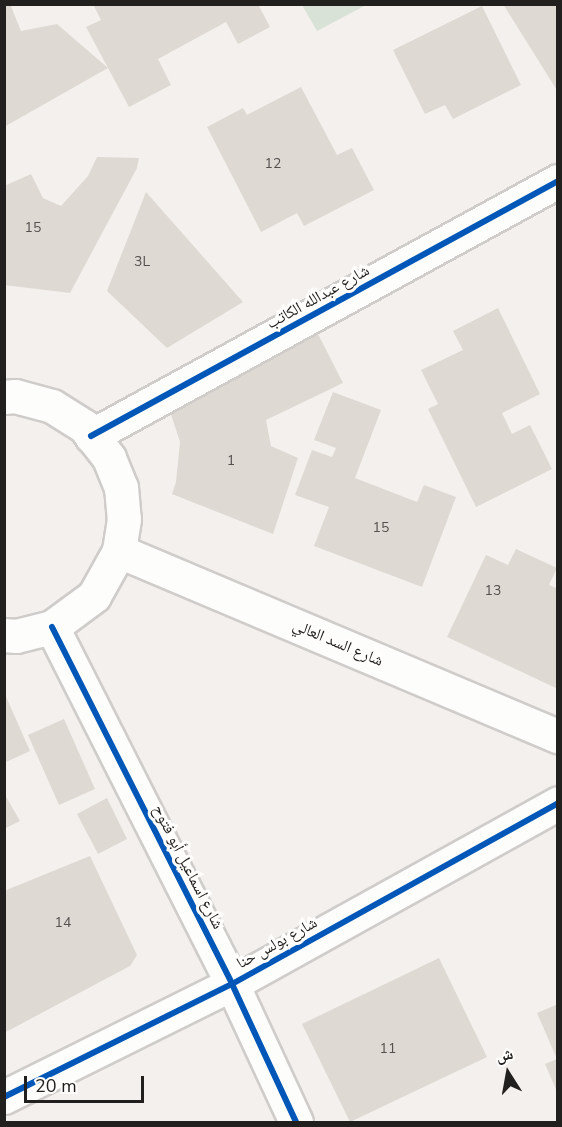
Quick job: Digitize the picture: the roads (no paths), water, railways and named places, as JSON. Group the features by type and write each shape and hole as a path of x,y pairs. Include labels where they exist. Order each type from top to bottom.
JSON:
{"street":[{"name":"شارع عبدالله الكاتب","path":"91,436 558,181"},
{"path":"4,397 15,396 52,406 85,427 109,458 121,487 124,519 119,551 94,596 52,627 16,636 4,635"},
{"name":"شارع السد العالي","path":"119,551 558,736"},
{"name":"شارع اسماعيل أبو فتوح","path":"52,627 232,984 296,1122"},
{"name":"شارع بولس حنا","path":"4,1097 232,984 558,803"}]}
